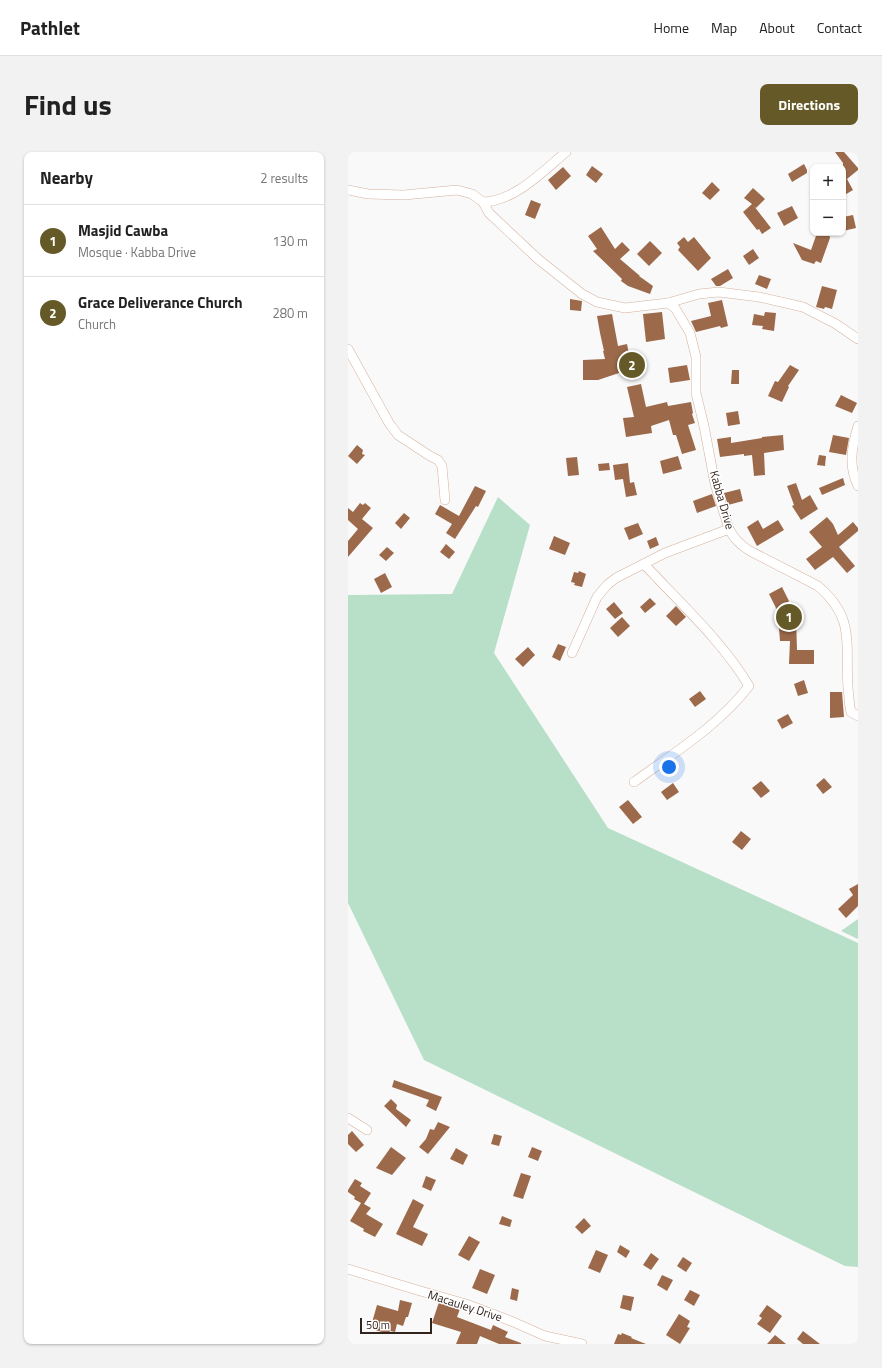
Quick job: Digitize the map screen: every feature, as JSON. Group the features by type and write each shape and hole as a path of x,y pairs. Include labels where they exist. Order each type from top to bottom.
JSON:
{"street":[{"path":"483,202 499,200 522,187 566,152"},
{"path":"348,190 368,194 404,195 457,190 472,194 483,202 489,213 538,259 582,294 597,302 625,308 668,302 699,294 719,292 759,297 803,308 836,324 858,339"},
{"name":"Kabba Drive","path":"668,302 682,317 690,333 696,357 696,392 715,484 732,536 739,544 750,551 818,586 828,594 838,608 847,634 849,706 851,712 858,716"},
{"path":"348,349 398,435 438,460 442,466 445,500"},
{"path":"858,426 851,457 852,470 858,486"},
{"path":"572,653 597,597 607,585 616,578 665,553 729,529"},
{"path":"634,782 696,737 722,716 749,686 708,632 644,564"},
{"path":"348,1118 367,1130"},
{"name":"Macauley Drive","path":"348,1269 466,1304 545,1336 582,1344"}],"green space":[{"path":"498,497 530,525 494,653 608,828 858,943 858,1267 845,1266 424,1060 348,903 348,595 452,594"},
{"path":"858,919 858,939 841,931"}],"building":[{"path":"835,152 844,152 858,168 858,170 847,179 853,190 846,194 846,164 843,163"},
{"path":"804,164 807,173 792,182 788,174"},
{"path":"592,166 603,174 596,183 586,175"},
{"path":"563,167 571,176 556,190 548,180"},
{"path":"712,182 720,190 710,200 702,193"},
{"path":"753,188 765,199 756,208 754,206 771,228 762,234 743,212 752,204 744,198"},
{"path":"531,200 541,204 535,219 525,215"},
{"path":"792,206 798,218 784,226 777,213"},
{"path":"853,215 856,228 846,230 846,216"},
{"path":"601,227 615,249 622,242 630,250 620,259 653,286 650,294 628,286 621,281 622,279 593,251 597,249 588,236"},
{"path":"816,236 830,236 821,263 816,261 814,264 802,260 793,243 811,250"},
{"path":"684,237 688,242 694,237 711,258 698,271 678,250 680,247 677,243"},
{"path":"650,241 662,253 649,266 637,254"},
{"path":"753,249 759,258 749,265 743,256"},
{"path":"728,269 733,278 720,286 716,286 711,279"},
{"path":"759,275 771,279 767,289 755,284"},
{"path":"822,286 837,290 832,309 816,307"},
{"path":"570,299 582,301 581,311 570,310"},
{"path":"722,300 728,326 721,328 720,326 696,332 691,321 711,316 708,303"},
{"path":"662,312 665,339 646,342 643,314"},
{"path":"765,312 776,313 774,331 762,329 763,326 752,325 754,314 764,316"},
{"path":"612,314 618,346 627,344 630,359 638,358 640,369 622,372 598,380 583,380 583,360 605,359 597,316"},
{"path":"687,365 690,380 670,383 668,368"},
{"path":"790,365 799,370 788,386 789,387 782,402 768,396 775,381 778,382"},
{"path":"732,370 739,370 739,384 731,384"},
{"path":"641,384 646,407 667,402 668,406 691,402 692,414 695,423 688,425 696,450 682,454 676,435 673,435 669,420 651,426 652,433 626,437 623,418 634,417 627,387"},
{"path":"841,395 857,403 852,413 835,406"},
{"path":"738,411 740,424 728,426 726,413"},
{"path":"783,435 784,450 764,453 765,475 754,476 752,455 744,456 744,454 720,457 717,439 731,437 731,443 762,437"},
{"path":"833,435 849,438 846,455 829,452"},
{"path":"357,445 363,450 362,454 365,455 357,464 348,456"},
{"path":"819,455 826,456 825,466 817,465"},
{"path":"678,456 682,469 663,474 660,461"},
{"path":"577,457 579,475 568,476 566,458"},
{"path":"609,463 610,470 599,471 598,464"},
{"path":"628,463 630,483 634,482 637,495 626,497 623,479 615,480 613,465"},
{"path":"843,478 845,485 822,495 819,488"},
{"path":"796,483 802,500 810,495 818,509 801,520 792,506 794,505 787,486"},
{"path":"475,486 486,491 478,507 476,506 455,539 446,533 452,524 435,514 440,505 459,516"},
{"path":"740,489 743,501 728,505 724,493"},
{"path":"712,494 716,506 697,513 693,501"},
{"path":"360,503 363,505 365,503 371,508 362,519 373,528 348,557 348,541 358,529 348,520 348,508 353,512"},
{"path":"404,513 410,518 401,529 395,523"},
{"path":"827,517 833,524 838,535 853,522 858,528 858,531 839,547 855,566 847,573 833,557 815,570 806,559 822,547 809,532"},
{"path":"758,520 763,529 778,520 784,530 757,546 747,527"},
{"path":"638,523 643,534 629,540 624,528"},
{"path":"554,536 570,543 565,555 549,549"},
{"path":"656,537 659,545 650,549 647,541"},
{"path":"446,544 455,552 449,559 440,552"},
{"path":"387,547 394,553 386,561 379,555"},
{"path":"579,571 586,574 582,587 574,585 575,583 571,582 574,572 578,573"},
{"path":"385,573 392,587 381,593 374,579"},
{"path":"782,587 789,601 788,602 798,616 796,618 797,650 814,650 814,664 789,664 790,641 780,641 779,628 787,627 769,594"},
{"path":"650,598 656,604 645,613 640,607"},
{"path":"614,602 623,613 615,619 606,609"},
{"path":"676,606 686,617 676,626 666,616"},
{"path":"622,617 630,626 618,637 610,628"},
{"path":"558,644 566,647 560,661 552,657"},
{"path":"528,647 535,655 523,667 515,659"},
{"path":"804,680 808,693 798,696 794,684"},
{"path":"700,691 706,699 695,707 689,699"},
{"path":"830,692 842,692 844,717 830,718"},
{"path":"788,714 793,723 782,729 777,720"},
{"path":"824,778 832,787 823,794 816,785"},
{"path":"761,781 770,791 761,798 752,788"},
{"path":"673,783 679,792 667,800 661,792"},
{"path":"628,800 642,817 633,824 619,807"},
{"path":"741,831 751,839 742,850 732,842"},
{"path":"858,884 858,906 846,918 838,909 853,895 849,889"},
{"path":"394,1080 442,1097 436,1111 426,1106 429,1100 392,1087"},
{"path":"391,1099 397,1105 396,1109 411,1120 406,1127 384,1106"},
{"path":"438,1122 450,1127 428,1154 419,1147 426,1139 430,1129 434,1130"},
{"path":"352,1131 364,1145 356,1152 348,1144 348,1135"},
{"path":"494,1134 502,1136 499,1146 491,1144"},
{"path":"391,1147 406,1158 392,1175 376,1168"},
{"path":"532,1147 542,1151 538,1161 528,1157"},
{"path":"456,1148 468,1155 463,1165 450,1159"},
{"path":"521,1173 531,1176 523,1199 513,1196"},
{"path":"426,1176 436,1180 431,1191 422,1187"},
{"path":"355,1179 362,1183 360,1186 371,1193 364,1204 371,1208 366,1214 383,1224 375,1237 363,1231 364,1229 350,1221 361,1203 354,1199 355,1197 348,1192"},
{"path":"413,1199 424,1205 413,1227 428,1234 422,1246 396,1234"},
{"path":"502,1216 512,1220 510,1227 499,1224"},
{"path":"584,1218 591,1226 582,1234 575,1227"},
{"path":"469,1236 480,1242 469,1261 458,1255"},
{"path":"620,1245 630,1251 626,1258 617,1252"},
{"path":"596,1250 608,1255 600,1273 588,1268"},
{"path":"651,1253 659,1259 651,1270 643,1265"},
{"path":"683,1257 692,1263 686,1272 677,1266"},
{"path":"480,1269 495,1275 487,1294 472,1288"},
{"path":"662,1275 673,1280 667,1291 657,1285"},
{"path":"512,1288 519,1290 517,1301 510,1299"},
{"path":"690,1290 700,1295 694,1306 684,1300"},
{"path":"623,1295 634,1297 631,1311 620,1308"},
{"path":"400,1300 412,1303 408,1317 406,1317 403,1326 397,1324 395,1332 390,1331 389,1334 375,1330 376,1327 371,1326 377,1305 398,1311"},
{"path":"439,1302 460,1309 457,1317 491,1330 493,1325 508,1332 505,1337 521,1344 499,1344 480,1336 477,1344 456,1344 461,1332 432,1323"},
{"path":"767,1305 782,1316 770,1333 757,1324 762,1318 759,1316"},
{"path":"679,1314 690,1321 687,1327 690,1328 680,1344 666,1335"},
{"path":"803,1331 820,1344 803,1344 797,1339"},
{"path":"622,1333 646,1344 614,1344 618,1334 621,1335"},
{"path":"775,1335 786,1344 767,1344"}],"place":[{"name":"Grace Deliverance Church","path":"632,365"},
{"name":"Masjid Cawba","path":"789,617"}]}
